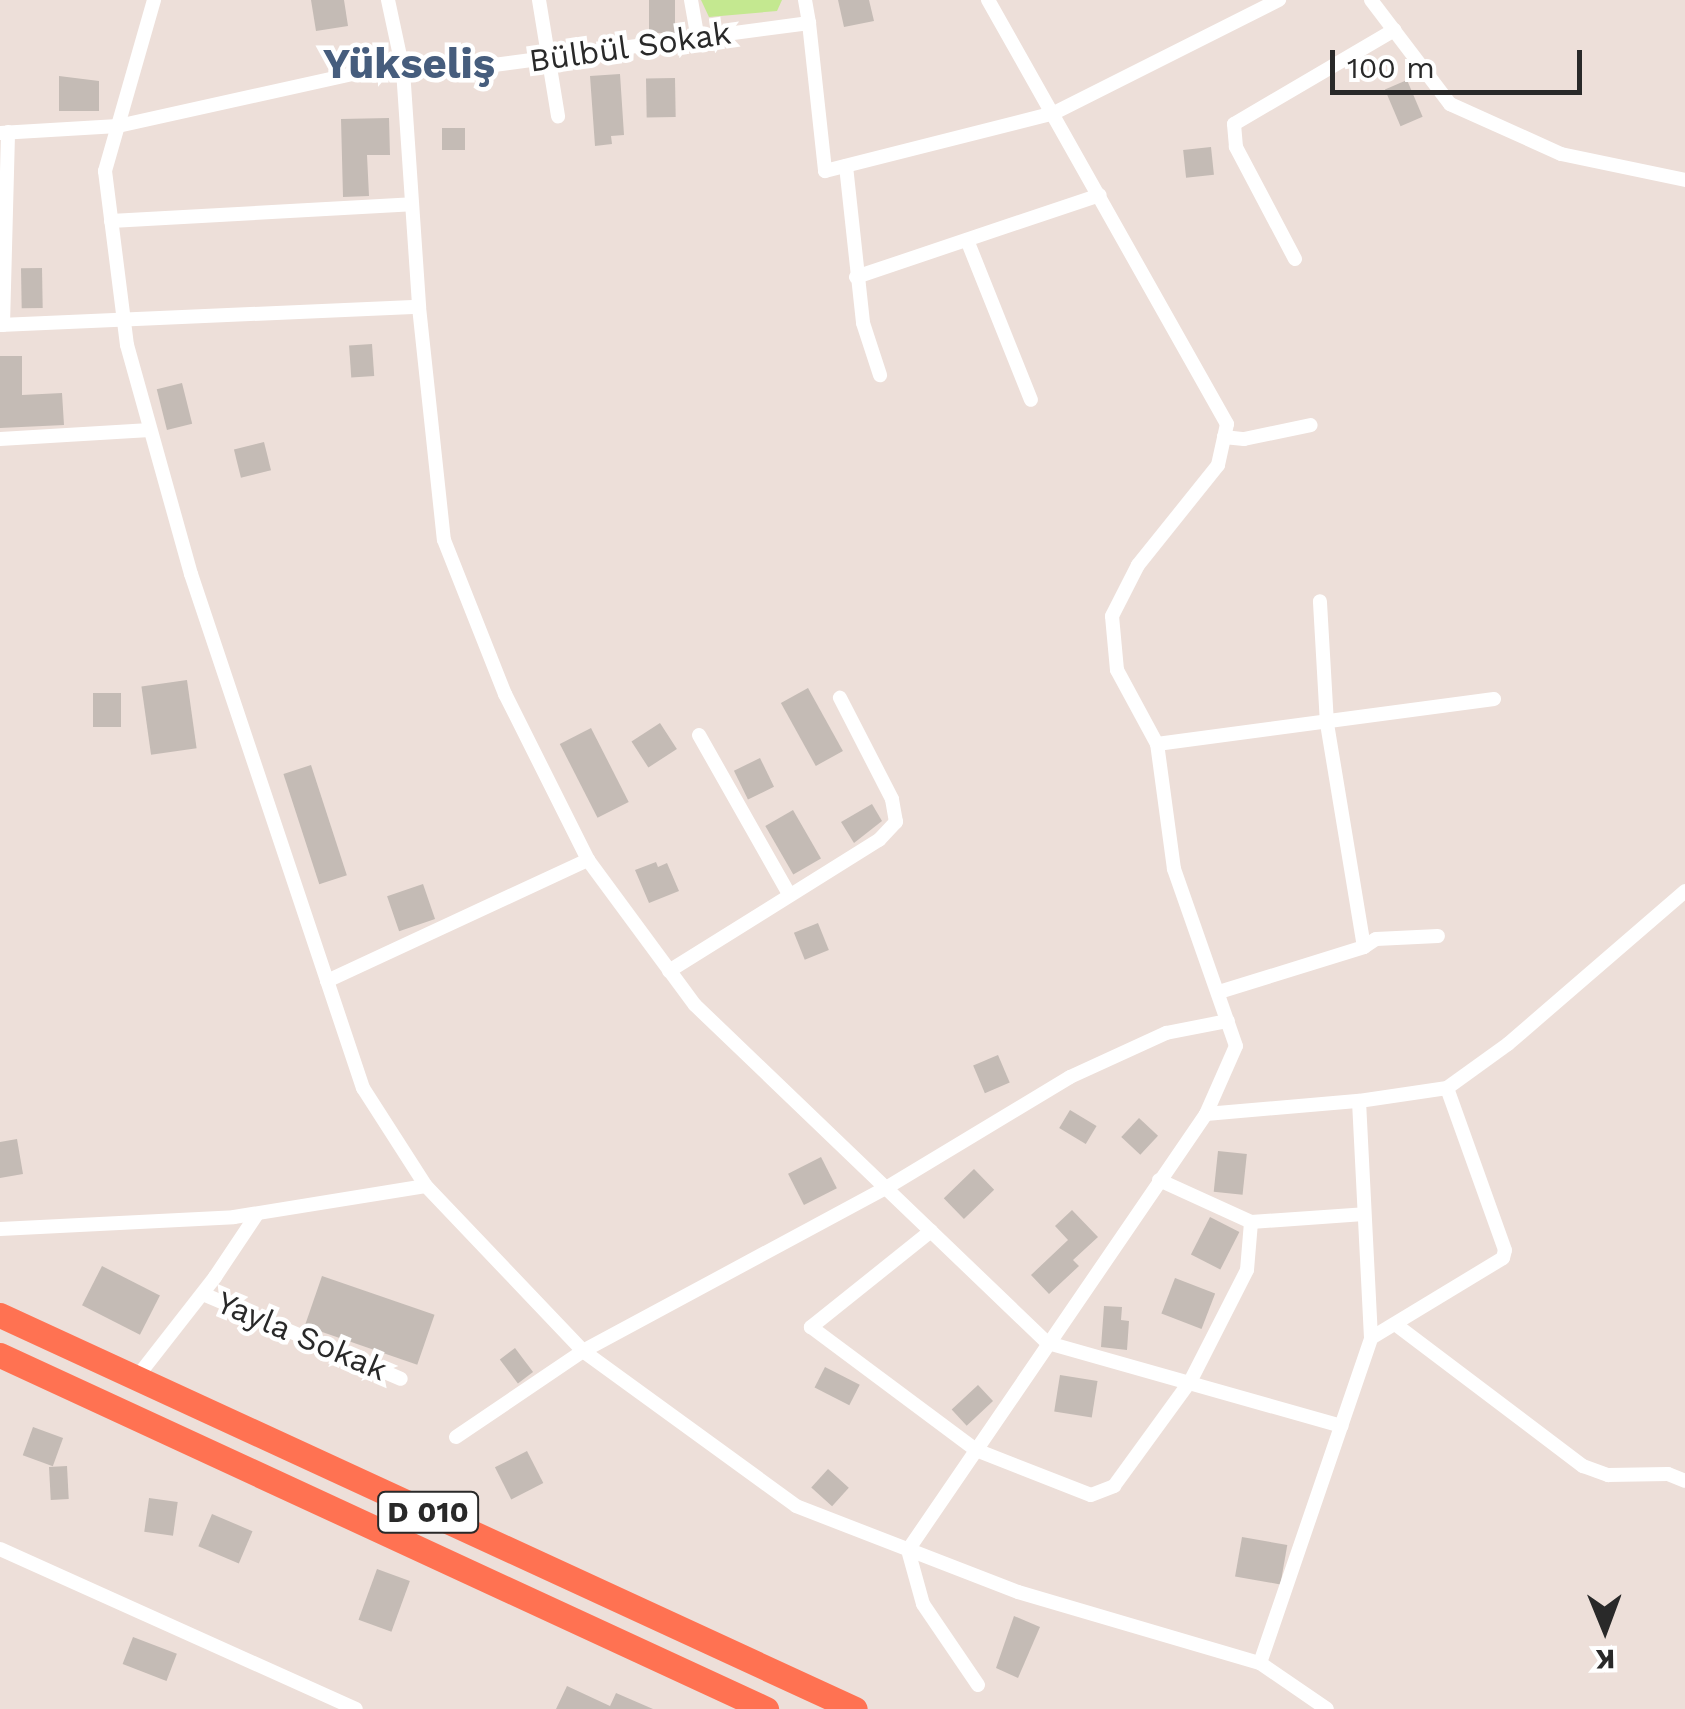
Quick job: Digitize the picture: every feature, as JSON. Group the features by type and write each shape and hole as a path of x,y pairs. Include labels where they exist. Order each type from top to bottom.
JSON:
{"highway":[{"name":"D 010","path":"0,1315 855,1709"},
{"name":"D 010","path":"0,1355 766,1709"}],"street":[{"path":"154,0 105,172 123,319 190,574 363,1088 426,1186 582,1350 796,1506 1018,1592 1260,1662 1327,1709"},
{"path":"388,0 403,70 419,308 444,540 505,694 588,860 694,1005 1048,1343 1131,1369 1190,1380 1340,1426"},
{"path":"539,0 558,116"},
{"path":"691,0 698,38"},
{"path":"805,0 825,171 1054,114 1279,0"},
{"path":"978,1685 923,1604 908,1550 1206,1114 1236,1046 1174,869 1157,744 1117,670 1112,616 1138,565 1218,465 1227,424 988,0"},
{"path":"1372,0 1450,104 1561,154 1685,180"},
{"name":"Bülbül Sokak","path":"4,132 118,126 357,73 550,58 809,23"},
{"path":"1296,260 1236,147 1234,124 1394,30"},
{"path":"4,132 1,325 419,308"},
{"path":"846,166 863,323 880,375"},
{"path":"856,277 1100,195"},
{"path":"111,221 412,204"},
{"path":"966,240 1031,400"},
{"path":"1224,437 1244,439 1311,426"},
{"path":"0,439 150,430"},
{"path":"1320,601 1327,724 1364,947"},
{"path":"669,971 879,840 896,822 892,799 840,698"},
{"path":"1157,744 1494,699"},
{"path":"698,735 789,894"},
{"path":"327,981 588,860"},
{"path":"1206,1114 1358,1101 1448,1088 1508,1044 1685,892"},
{"path":"1220,992 1364,947 1376,939 1438,936"},
{"path":"456,1437 582,1350 886,1188 1070,1077 1166,1033 1228,1021"},
{"path":"1370,1338 1503,1258 1505,1250 1448,1088"},
{"path":"1260,1662 1370,1338 1358,1101"},
{"path":"1159,1180 1252,1222 1364,1214"},
{"path":"0,1229 257,1214 426,1186"},
{"path":"138,1378 203,1294 257,1214"},
{"path":"931,1232 811,1327 976,1450 1091,1495 1105,1492 1190,1380 1246,1270 1252,1222"},
{"name":"Yayla Sokak","path":"203,1294 401,1379"},
{"path":"1395,1324 1582,1466 1608,1475 1668,1474 1685,1481"},
{"path":"0,1549 356,1709"}],"green space":[{"path":"701,0 782,0 777,11 709,17"}],"building":[{"path":"311,0 344,0 348,26 316,31"},
{"path":"649,0 675,0 675,33 649,33"},
{"path":"838,0 869,0 874,21 844,27"},
{"path":"620,74 624,135 611,136 612,144 595,146 590,76"},
{"path":"59,76 99,81 99,111 59,111"},
{"path":"675,78 676,117 647,118 646,79"},
{"path":"1407,80 1423,117 1401,126 1385,89"},
{"path":"389,118 390,155 367,155 369,196 343,197 341,119"},
{"path":"442,128 465,128 465,150 442,150"},
{"path":"1211,147 1214,175 1186,178 1183,150"},
{"path":"21,268 42,268 43,308 22,308"},
{"path":"372,344 374,376 351,378 349,346"},
{"path":"0,356 22,356 22,395 62,393 64,425 0,428"},
{"path":"182,383 192,424 167,430 157,389"},
{"path":"264,442 271,470 241,478 234,449"},
{"path":"187,680 197,748 151,755 141,686"},
{"path":"808,688 843,751 816,766 781,703"},
{"path":"93,693 121,693 121,727 93,727"},
{"path":"660,723 677,749 648,768 631,742"},
{"path":"591,728 629,802 597,818 560,744"},
{"path":"760,758 774,787 748,799 734,771"},
{"path":"311,765 347,875 319,884 283,774"},
{"path":"872,804 882,821 854,843 841,822"},
{"path":"793,810 821,858 793,874 765,826"},
{"path":"656,862 658,867 667,863 679,891 649,903 635,870"},
{"path":"423,884 435,919 399,931 387,896"},
{"path":"818,923 829,950 805,960 794,933"},
{"path":"998,1055 1010,1083 985,1093 973,1066"},
{"path":"1070,1110 1097,1126 1086,1144 1059,1128"},
{"path":"1139,1118 1158,1136 1140,1155 1121,1137"},
{"path":"17,1139 23,1174 0,1178 0,1142"},
{"path":"1218,1151 1247,1154 1243,1195 1214,1192"},
{"path":"821,1157 837,1188 804,1205 788,1174"},
{"path":"974,1169 994,1190 964,1219 944,1198"},
{"path":"1072,1210 1098,1237 1073,1260 1079,1266 1049,1294 1031,1275 1068,1240 1055,1226"},
{"path":"1210,1217 1239,1232 1220,1269 1191,1254"},
{"path":"102,1266 160,1296 140,1335 82,1305"},
{"path":"322,1276 435,1315 417,1365 305,1326"},
{"path":"1175,1278 1215,1293 1202,1329 1161,1313"},
{"path":"1104,1306 1122,1307 1121,1320 1129,1321 1127,1350 1101,1347"},
{"path":"515,1348 533,1372 518,1383 500,1359"},
{"path":"825,1367 860,1385 849,1405 815,1387"},
{"path":"1060,1375 1098,1381 1092,1417 1054,1412"},
{"path":"978,1385 993,1401 967,1426 952,1410"},
{"path":"33,1427 63,1438 53,1466 23,1455"},
{"path":"527,1451 543,1483 511,1499 495,1467"},
{"path":"67,1466 69,1499 51,1500 49,1467"},
{"path":"828,1469 849,1488 832,1506 811,1488"},
{"path":"149,1498 178,1502 173,1536 144,1532"},
{"path":"212,1514 253,1531 239,1563 198,1546"},
{"path":"1242,1537 1287,1545 1280,1584 1235,1576"},
{"path":"377,1569 410,1581 391,1632 359,1620"},
{"path":"1014,1616 1040,1627 1018,1678 996,1668"},
{"path":"133,1637 177,1654 166,1681 123,1664"},
{"path":"567,1686 610,1706 616,1693 653,1709 556,1709"}],"district":[{"name":"Yükseliş","path":"409,64"}]}
